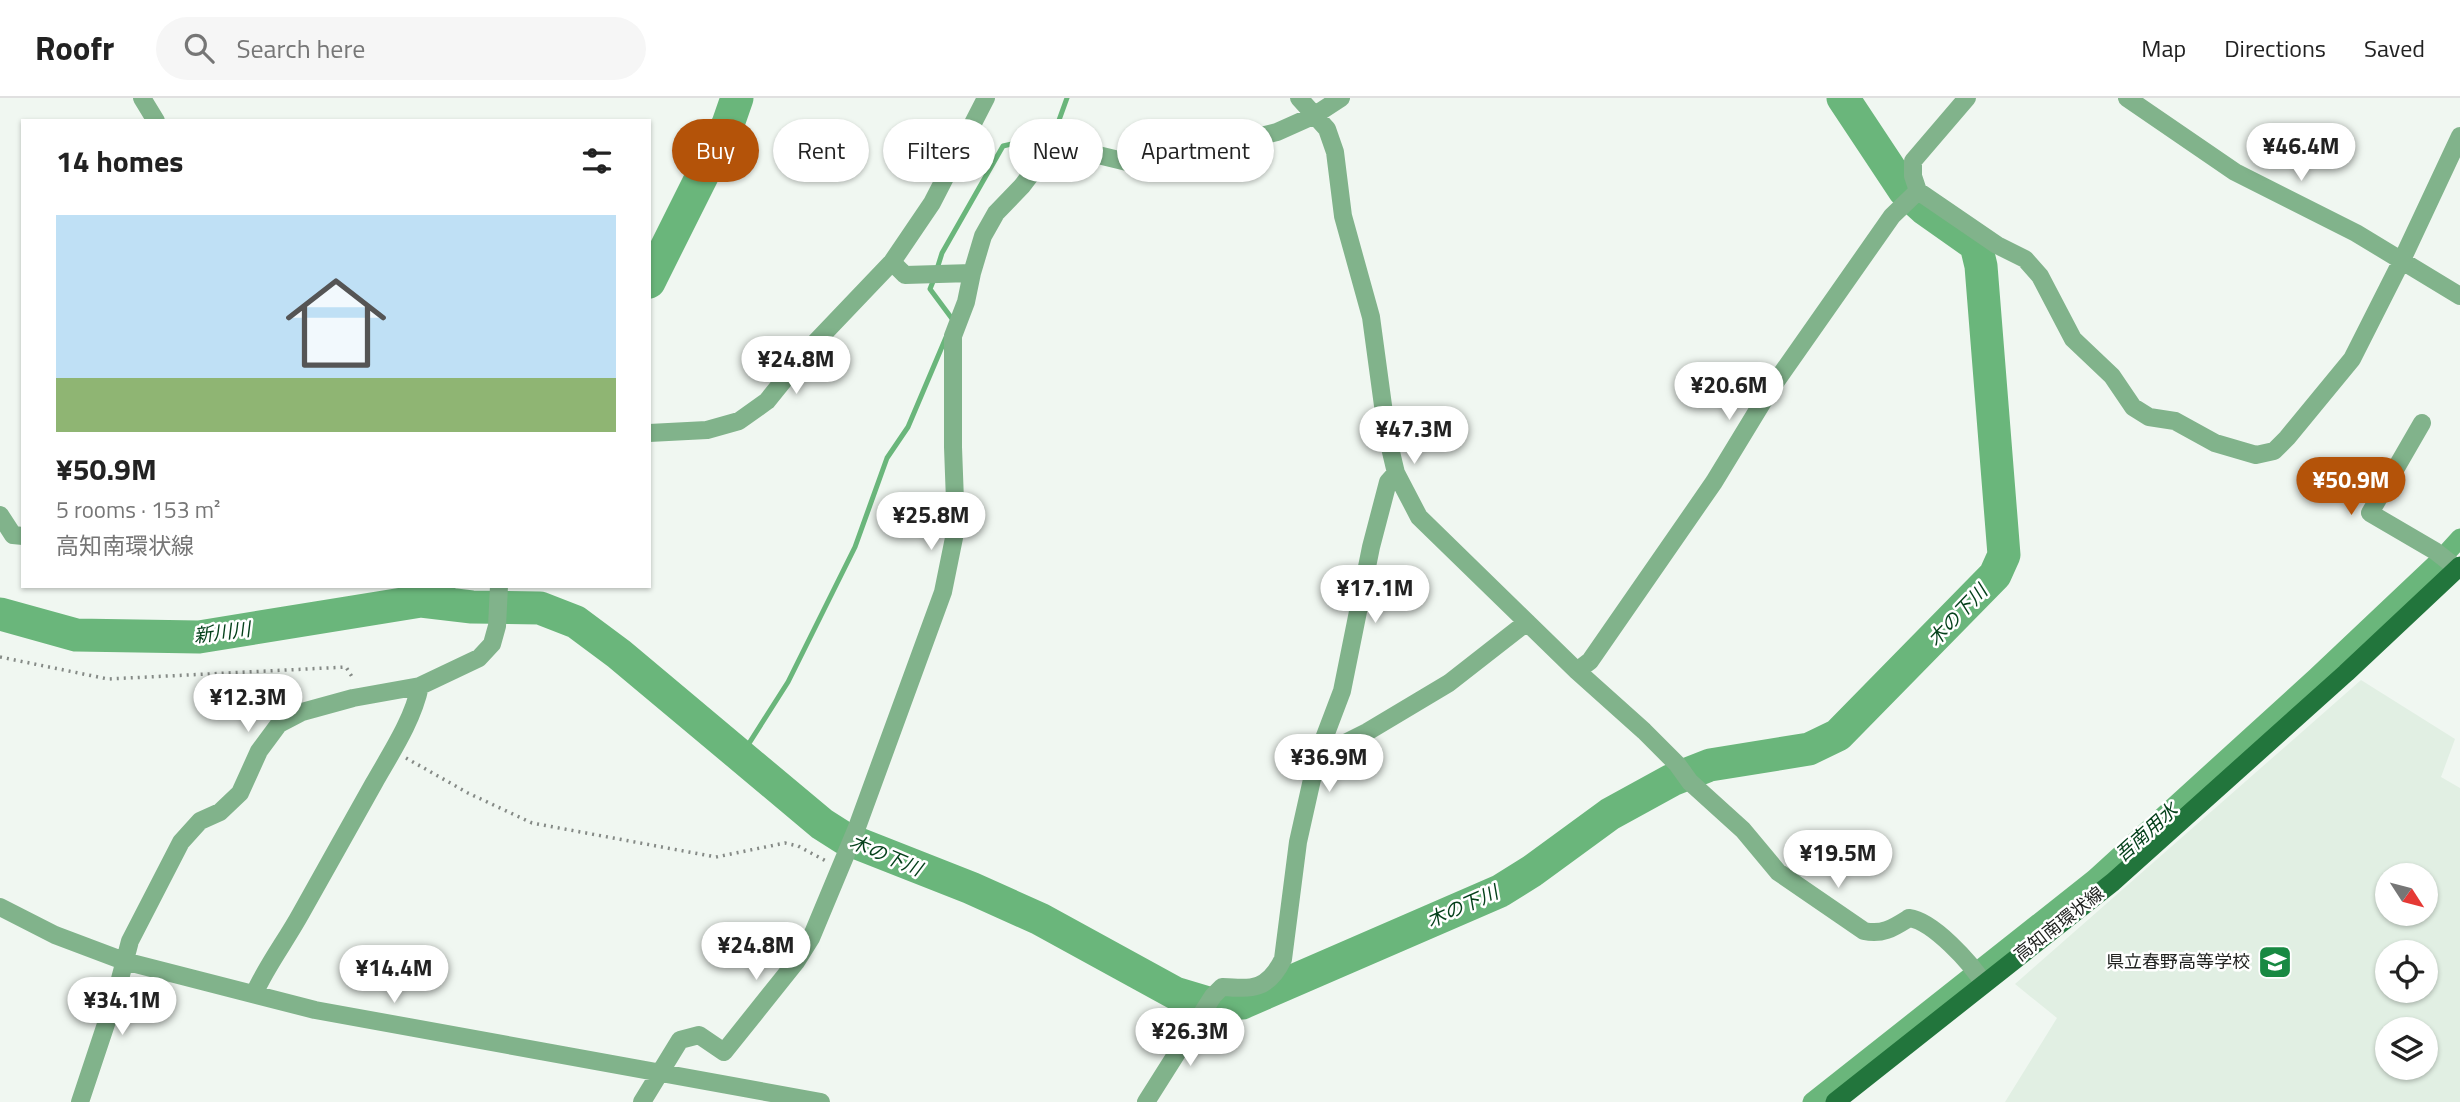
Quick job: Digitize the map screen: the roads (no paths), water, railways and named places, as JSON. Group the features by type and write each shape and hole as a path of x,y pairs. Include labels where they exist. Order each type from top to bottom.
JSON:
{"main road":[{"name":"高知南環状線","path":"1835,1102 1979,976 2113,882 2459,568"}],"street":[{"path":"142,98 155,119"},
{"path":"651,433 707,430 739,421 767,401 809,349 892,262 932,203 986,98"},
{"path":"1299,98 1327,129 1335,152 1343,216 1371,317 1387,435 1395,473 1419,517 1577,671 1644,731 1677,764 1690,782 1743,830 1778,872 1864,931 1877,934 1890,930 1909,918 1919,919 1959,952 1979,976"},
{"path":"642,1102 680,1040 699,1035 724,1052 796,962 811,938 856,830 943,592 956,528 953,336 967,302 983,236 996,213 1044,158 1061,146 1127,162 1156,164 1277,132 1315,115 1341,98"},
{"path":"1577,671 1590,661 1714,482 1770,390 1892,216 1913,195 1913,161 1968,98"},
{"path":"2127,98 2155,106 2235,172 2332,220 2460,296"},
{"path":"1913,195 2025,259 2040,275 2073,340 2112,376 2133,407 2149,417 2175,421 2215,443 2256,455 2274,451 2352,359 2460,136"},
{"path":"892,262 905,275 972,273"},
{"path":"2422,423 2370,513 2459,568"},
{"path":"1146,1102 1213,996 1222,987 1250,989 1262,983 1274,976 1283,959 1298,842 1317,757 1342,691 1371,547 1388,482 1395,473"},
{"path":"0,515 13,535 21,536"},
{"path":"80,1102 116,994 130,941 181,842 200,821 220,812 240,793 259,751 279,724 302,712 364,696 420,686 479,658 492,644 498,626 498,588"},
{"path":"1317,757 1367,733 1449,683 1527,622"},
{"path":"254,994 266,967 299,917 338,843 392,751 417,699 420,686"},
{"path":"0,907 55,935 124,961 315,1010 821,1102"}],"waterway":[{"name":"新川川","path":"651,278 728,124 737,98"},
{"path":"937,269 942,253 1003,146 1054,134 1067,98"},
{"name":"木の下川","path":"421,601 472,607 540,608 576,622 619,654 822,824 844,838 971,888 1040,919 1175,993 1215,1005 1242,1003 1500,891 1610,814 1672,780 1710,765 1809,749 1838,735 1995,575 2004,555 1981,266 1976,245 1925,209 1904,190 1843,98"},
{"path":"934,279 930,289 953,320"},
{"path":"741,756 788,682 855,547 887,458 908,427 947,335"},
{"name":"吾南用水","path":"1812,1102 2094,879 2316,677 2460,538"},
{"name":"新川川","path":"0,614 76,635 199,637 421,601 439,588"}],"place":[{"name":"県立春野高等学校","path":"2275,962"}]}
